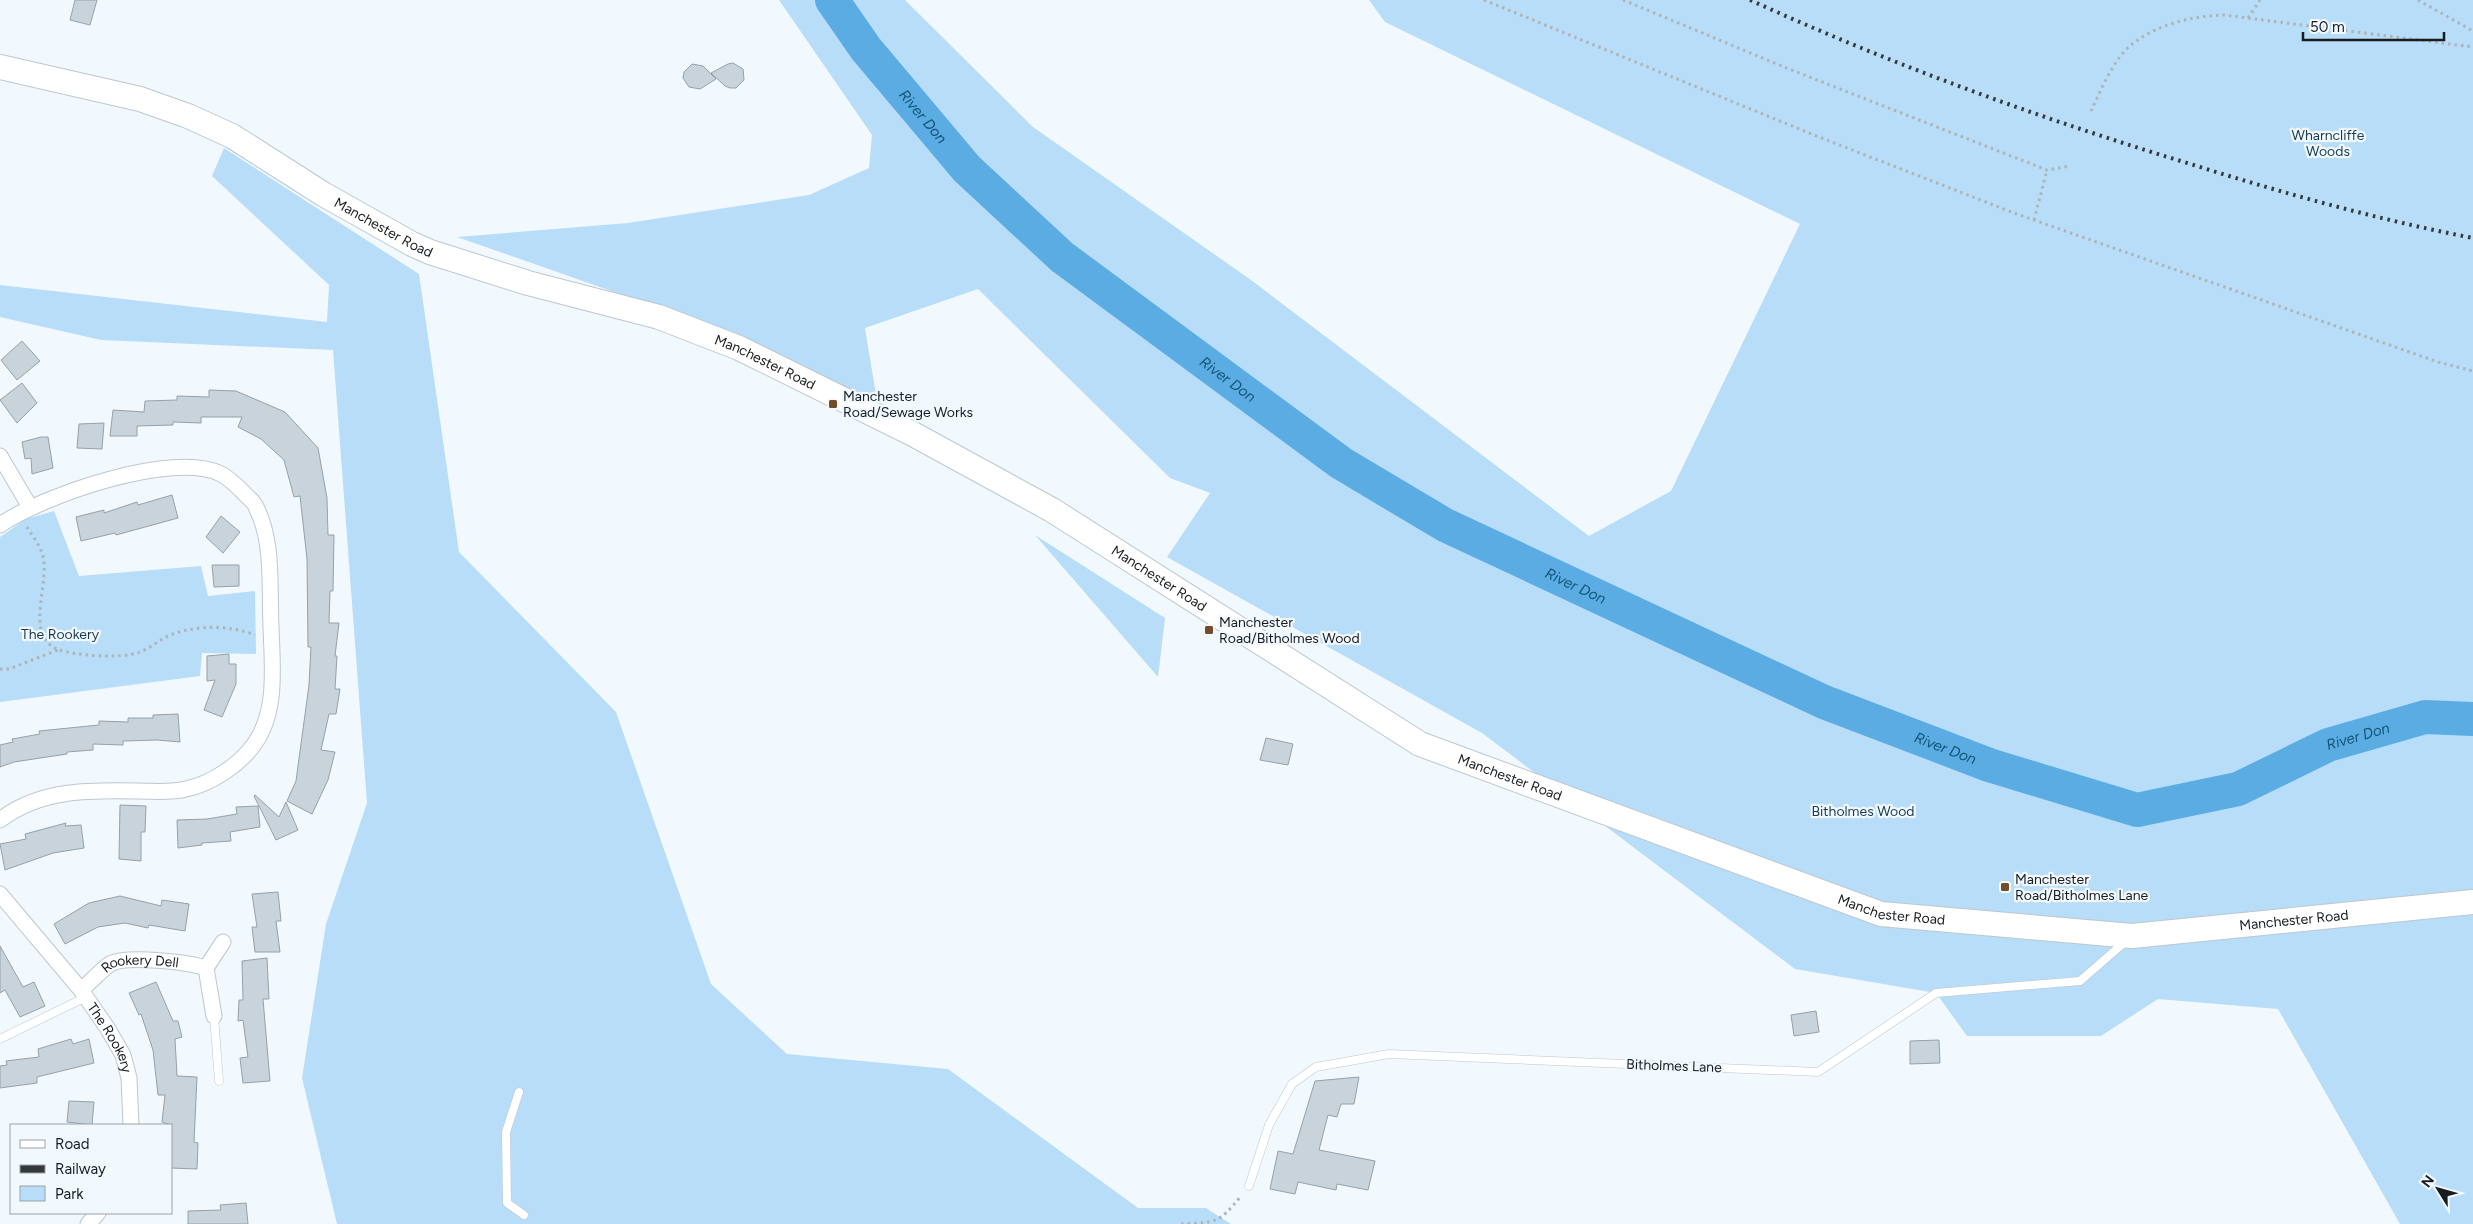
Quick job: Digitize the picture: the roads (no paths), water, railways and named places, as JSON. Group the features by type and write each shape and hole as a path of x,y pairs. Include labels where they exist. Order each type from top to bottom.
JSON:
{"main road":[{"name":"Manchester Road","path":"0,67 140,99 188,116 232,136 323,194 412,244 430,252 528,283 659,318 739,348 913,434 1052,510 1420,744 1881,914 2132,936 2473,902"}],"street":[{"path":"0,456 30,507"},
{"path":"0,525 30,507 73,490 127,476 181,466 222,474 256,505 268,545 272,693 266,721 255,744 240,760 204,784 184,790 100,790 55,794 12,811 0,820"},
{"name":"The Rookery","path":"3,903 84,993 108,1028 122,1056 129,1078 131,1124"},
{"path":"214,1016 206,968 223,942"},
{"name":"Rookery Dell","path":"84,993 111,964 125,960 179,962 206,968"}],"lane":[{"name":"Bitholmes Lane","path":"1249,1186 1274,1116 1292,1084 1316,1067 1389,1054 1818,1072 1936,993 2080,980 2132,936"},
{"path":"0,1039 84,993"},
{"path":"214,1016 219,1081"},
{"path":"519,1092 506,1132 507,1203 524,1215"}],"waterway":[{"name":"River Don","path":"832,0 866,49 967,169 1062,257 1341,463 1445,525 1824,702 1989,765 2137,810 2238,789 2328,745 2425,717 2473,719"}],"railway":[{"path":"1750,0 1910,68 2074,127 2291,194 2364,214 2473,238"}],"place":[{"name":"Manchester Road/Sewage Works","path":"833,404"},
{"name":"Manchester Road/Bitholmes Wood","path":"1209,630"},
{"name":"Manchester Road/Bitholmes Lane","path":"2005,887"}],"park label":[{"name":"Wharncliffe Woods","path":"2328,144"},
{"name":"Bitholmes Wood","path":"1863,811"}]}
